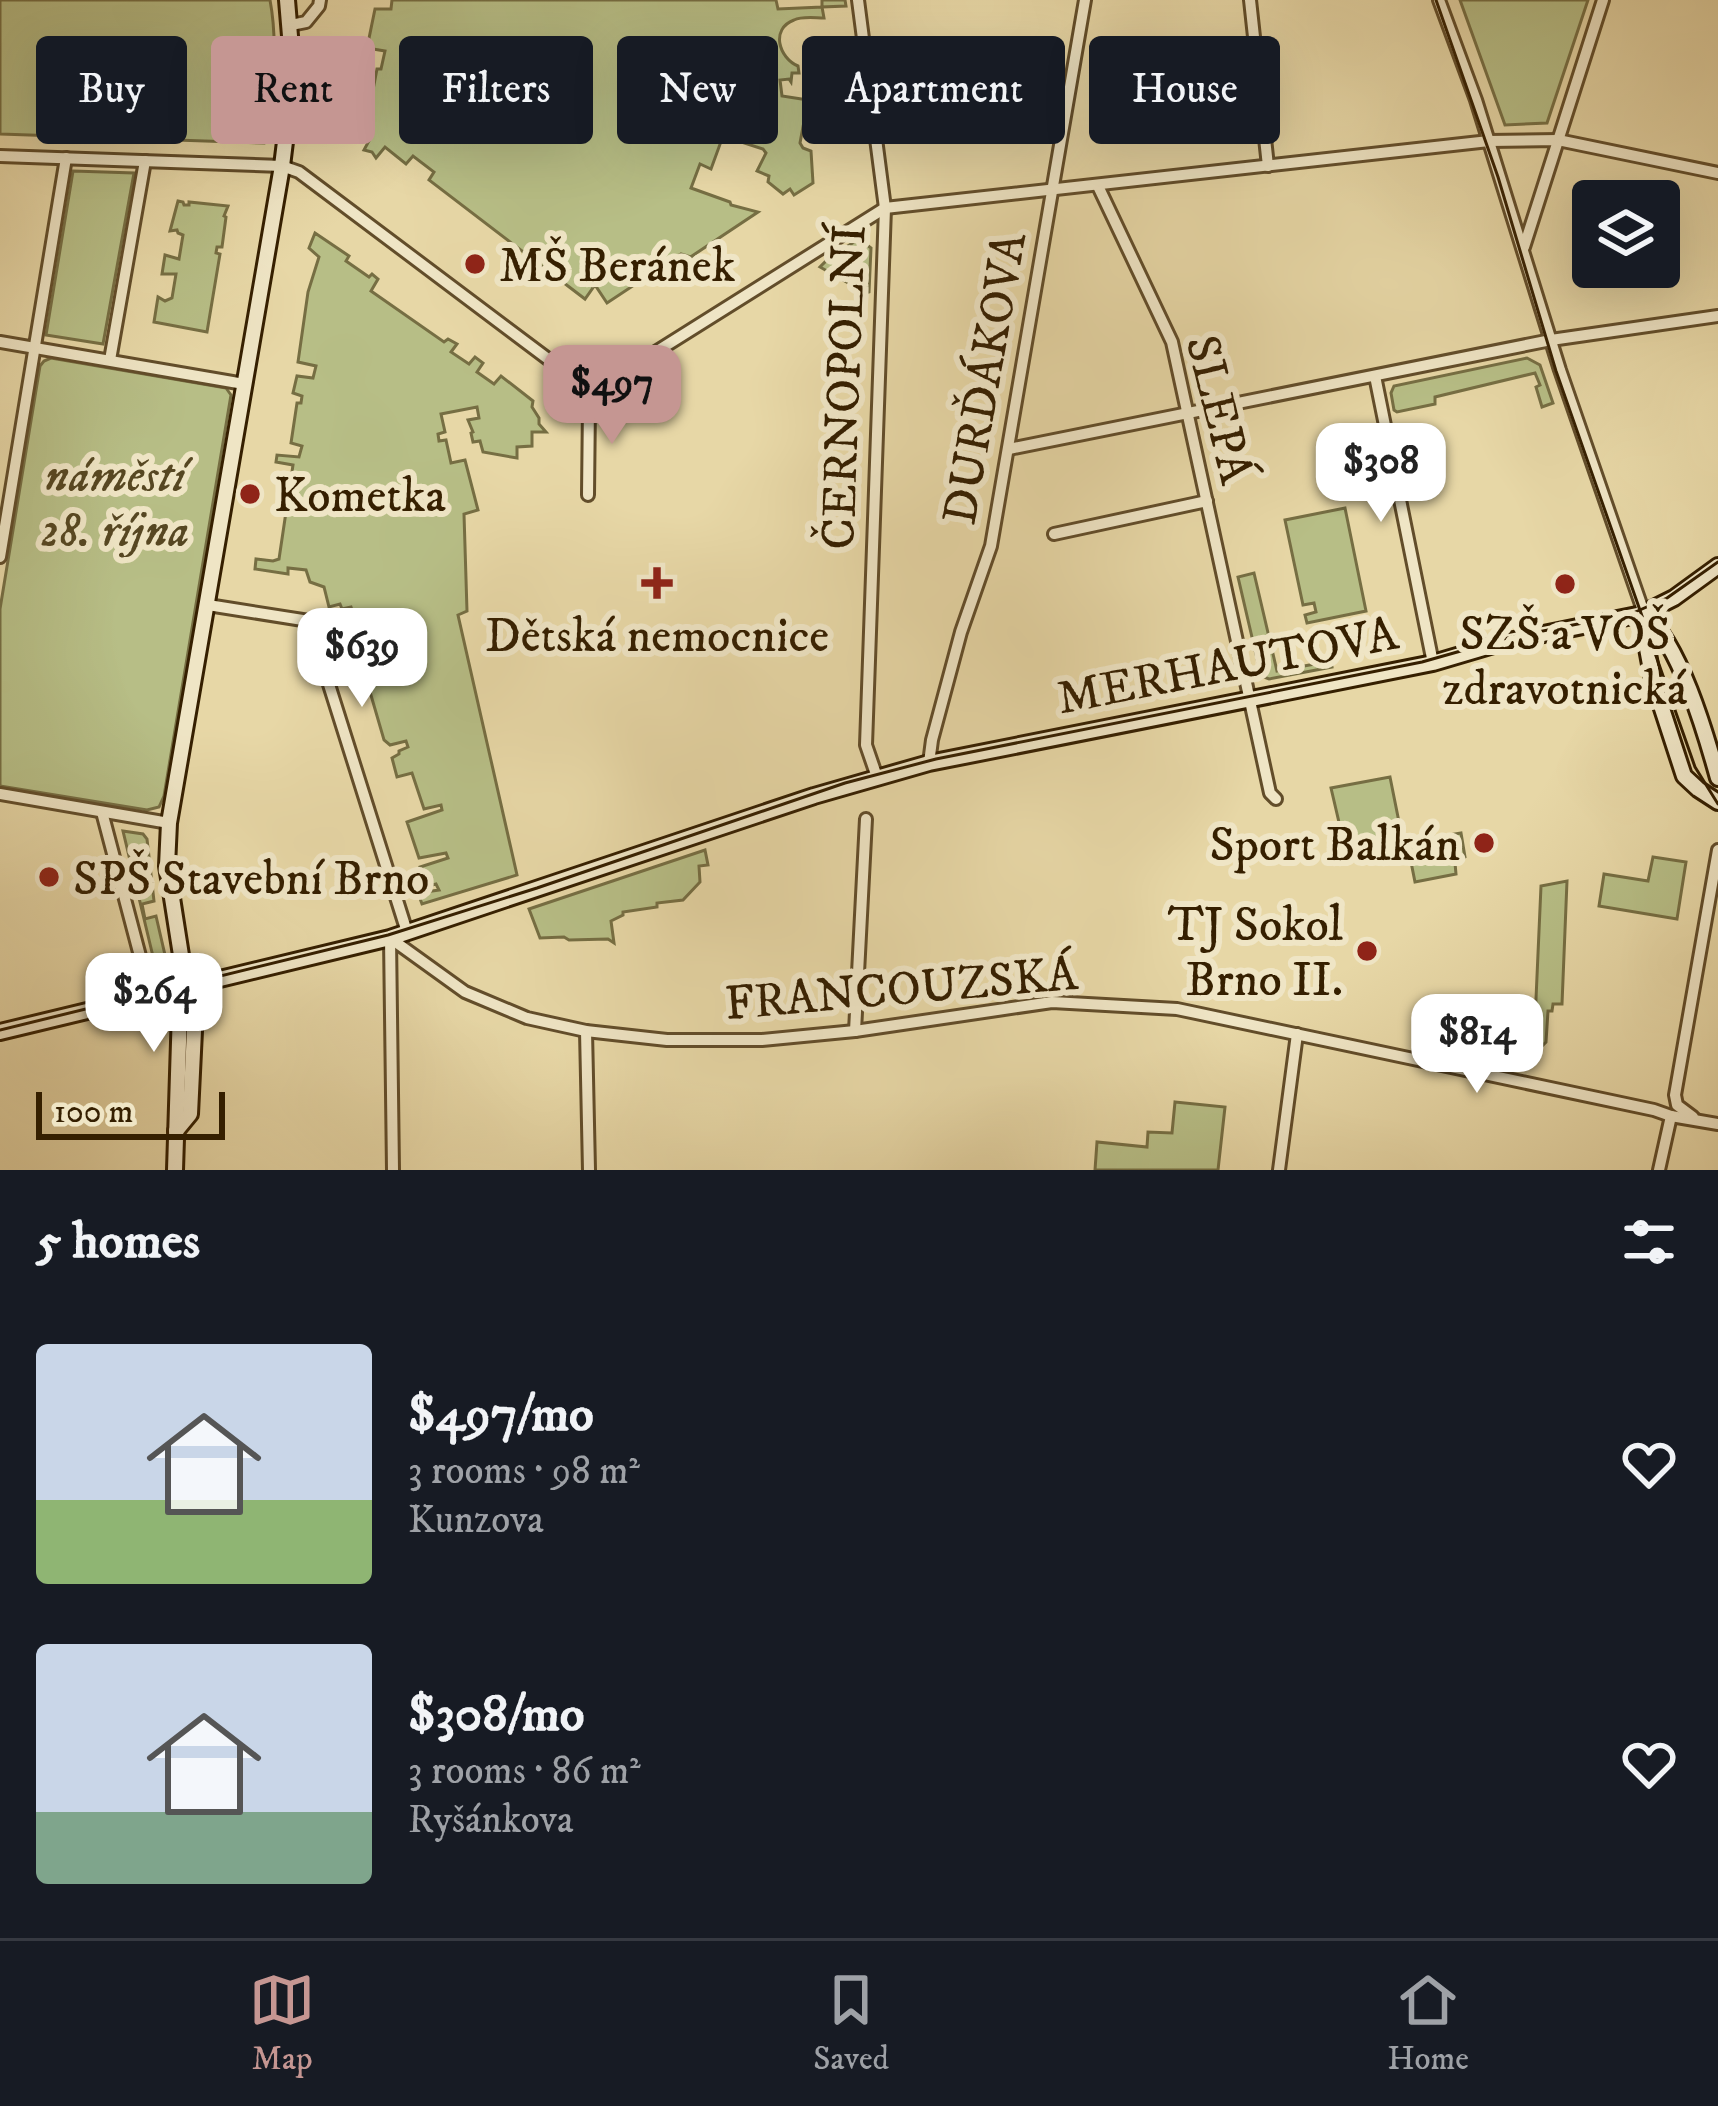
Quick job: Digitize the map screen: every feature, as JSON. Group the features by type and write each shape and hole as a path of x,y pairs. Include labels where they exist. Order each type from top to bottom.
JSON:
{"street":[{"path":"175,1170 181,1010 186,987 167,866 169,823 282,166 290,101 287,0"},
{"path":"291,26 306,22 320,0"},
{"name":"ČERNOPOLNÍ","path":"857,0 885,208 866,745 878,777"},
{"name":"DURĎÁKOVA","path":"929,763 962,632 991,546 1085,0"},
{"path":"1250,0 1268,166"},
{"path":"1439,0 1644,613 1653,681 1664,719 1684,776 1718,802"},
{"path":"1522,250 1604,0"},
{"path":"588,495 592,392 885,208 1489,141 1558,140 1718,173"},
{"path":"0,156 282,166 299,172 592,392"},
{"path":"0,557 5,493 36,348 66,158"},
{"path":"110,360 145,160"},
{"name":"SLEPÁ","path":"1098,186 1172,342 1270,794 1276,799"},
{"path":"1009,449 1551,340 1718,316"},
{"path":"0,342 244,384"},
{"path":"1375,376 1433,663"},
{"path":"1054,534 1207,502"},
{"name":"MERHAUTOVA","path":"0,1033 390,938 929,763 1433,663 1504,642 1644,613 1718,566"},
{"path":"208,604 310,622 407,932"},
{"path":"1644,613 1674,653 1718,778"},
{"path":"0,794 169,823"},
{"path":"102,812 145,975"},
{"path":"855,1031 866,819"},
{"path":"1700,1120 1686,1114 1675,1099 1718,850"},
{"path":"390,938 393,1170"},
{"name":"FRANCOUZSKÁ","path":"390,938 465,992 527,1018 586,1031 667,1040 761,1040 1052,1002 1177,1010 1718,1124"},
{"path":"586,1031 589,1170"},
{"path":"1279,1170 1297,1034"},
{"path":"1659,1170 1671,1116"}],"green space":[{"path":"0,0 270,0 274,36 211,36 211,141 187,140 187,36 36,36 36,135 0,134"},
{"path":"392,0 776,0 778,9 822,7 824,18 794,20 780,36 782,50 799,73 792,73 791,82 780,80 782,96 802,99 800,143 811,151 813,183 794,195 790,189 783,194 768,182 769,176 757,171 766,153 748,144 778,144 778,36 617,36 617,144 720,144 711,169 700,164 691,188 758,212 694,258 681,254 607,303 595,285 585,299 429,180 434,172 413,156 406,164 385,147 376,158 364,150 367,144 375,144 375,80 385,51 375,49 375,36 369,36 375,9 391,9"},
{"path":"822,0 845,0 846,6 822,7"},
{"path":"1460,0 1588,0 1547,123 1505,125"},
{"path":"73,171 134,173 103,344 46,335"},
{"path":"178,201 228,206 222,247 216,253 220,254 207,332 154,322 158,297 172,298 176,274 162,274 165,255 179,259 183,235 170,231"},
{"path":"315,233 349,256 346,261 378,279 371,291 444,342 457,344 451,352 469,364 475,357 483,363 477,372 494,384 501,376 533,401 546,432 532,432 532,446 517,447 517,458 483,452 480,441 473,442 468,420 479,418 477,407 441,414 445,432 438,434 439,441 446,440 451,463 465,460 478,510 464,514 467,611 458,615 517,875 422,904 418,893 439,890 436,884 425,887 420,867 448,858 446,853 419,858 407,822 442,810 441,805 424,809 412,773 397,777 392,758 408,747 406,741 390,745 384,740 368,685 388,679 374,631 364,632 370,652 358,656 349,631 358,628 351,607 329,607 324,587 310,582 306,570 288,568 288,574 255,569 256,559 279,559 293,465 276,462 277,455 299,457 302,446 291,443 302,396 293,393 297,376 313,378 316,366 298,362 308,292 319,257 309,248"},
{"path":"859,239 871,248 866,293 820,267"},
{"name":"náměstí 28. října","path":"51,358 226,388 231,395 164,796 159,807 147,810 0,786 0,609 40,366"},
{"path":"1527,358 1540,365 1553,403 1542,407 1535,373 1435,397 1435,404 1394,410 1394,386"},
{"path":"1345,508 1366,611 1307,623 1305,615 1316,612 1314,603 1303,605 1285,520"},
{"path":"1254,573 1277,671 1331,661 1332,667 1269,679 1261,676 1238,577"},
{"path":"1390,777 1402,837 1345,848 1331,788"},
{"path":"123,831 147,839 154,901 142,904 145,919 156,916 165,955 163,967 156,969"},
{"path":"1461,833 1465,857 1455,863 1456,874 1415,882 1407,842"},
{"path":"705,850 708,865 699,866 700,882 683,900 623,912 611,921 614,943 540,938 529,909"},
{"path":"1653,857 1686,862 1677,919 1599,906 1604,874 1648,881"},
{"path":"1567,881 1562,1004 1553,1004 1548,1011 1542,1046 1534,1044 1541,886"},
{"path":"1175,1102 1225,1107 1218,1170 1095,1170 1097,1142 1147,1147 1148,1132 1172,1133"}],"tram line":[{"path":"1436,0 1498,177 1556,371 1695,767 1718,804"},
{"path":"0,1030 388,935 845,783 936,759 1422,662 1503,639 1633,613 1667,598 1718,562"}],"place":[{"name":"MŠ Beránek","path":"475,264"},
{"name":"Kometka","path":"250,494"},
{"name":"Dětská nemocnice","path":"657,583"},
{"name":"SZŠ a VOŠ zdravotnická","path":"1565,584"},
{"name":"Sport Balkán","path":"1484,843"},
{"name":"SPŠ Stavební Brno","path":"49,877"},
{"name":"TJ Sokol Brno II.","path":"1367,951"}]}
